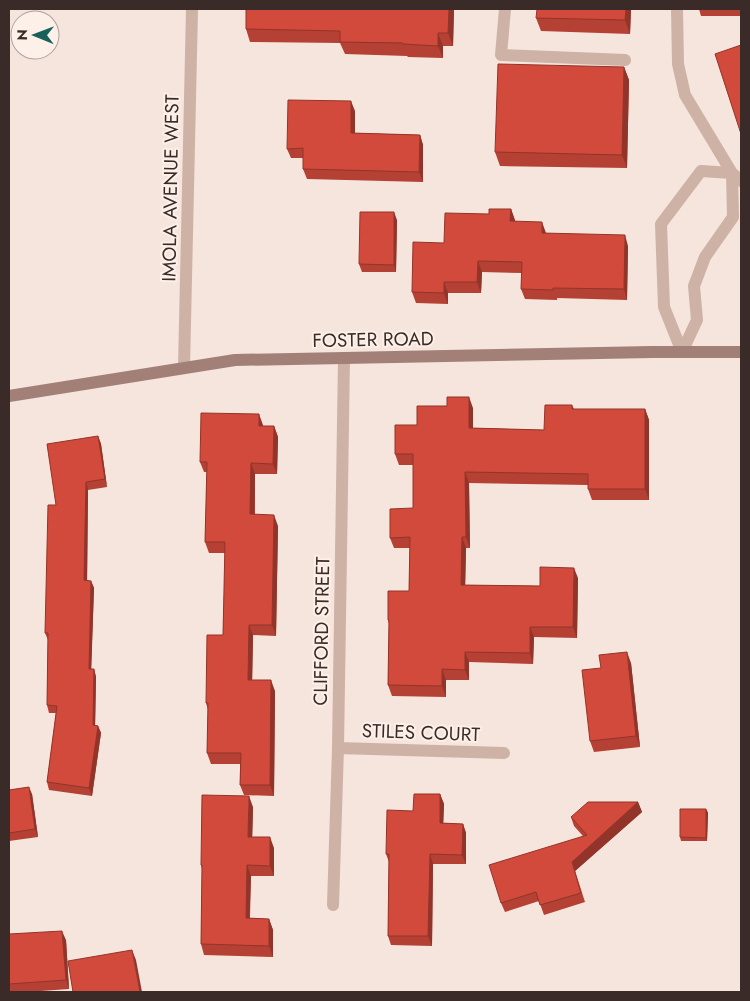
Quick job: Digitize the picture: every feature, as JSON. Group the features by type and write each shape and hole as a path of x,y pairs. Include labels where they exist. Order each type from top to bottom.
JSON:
{"street":[{"name":"IMOLA AVENUE WEST","path":"184,368 192,9"},
{"path":"505,9 501,55 625,60"},
{"path":"677,9 678,64 685,95 737,177 733,217 705,257 694,286 696,320 682,352"},
{"path":"682,352 664,307 661,224 701,171 737,177"},
{"name":"FOSTER ROAD","path":"9,396 234,360 741,352"},
{"name":"CLIFFORD STREET","path":"333,905 338,748 344,358"},
{"name":"STILES COURT","path":"338,748 504,753"}],"building":[{"path":"246,9 449,9 448,33 438,33 438,46 403,43 340,42 340,31 246,29"},
{"path":"537,9 626,9 625,20 536,18"},
{"path":"741,45 741,134 715,54"},
{"path":"498,64 624,67 622,155 495,152"},
{"path":"288,100 351,101 351,133 420,135 419,172 303,169 303,148 287,149"},
{"path":"489,209 511,209 510,221 542,222 542,233 625,235 624,289 521,289 522,262 478,261 477,282 444,282 444,293 412,292 413,242 444,243 445,213 489,214"},
{"path":"360,212 394,212 394,265 359,264"},
{"path":"447,397 469,397 469,428 544,430 545,405 572,405 572,409 645,409 645,489 588,489 588,474 465,472 466,537 462,537 461,585 540,586 540,567 574,568 573,627 530,627 530,653 465,652 465,670 442,669 442,686 388,685 388,591 409,591 410,537 390,538 390,509 413,508 413,454 395,454 395,425 417,425 417,406 447,406"},
{"path":"201,413 259,414 259,426 274,426 273,464 251,463 250,514 274,515 272,625 249,625 248,680 271,680 270,785 240,785 241,753 207,753 207,635 223,635 225,542 205,542 207,462 200,462"},
{"path":"98,436 105,479 86,482 84,580 91,581 89,669 94,669 93,725 98,726 89,788 47,782 57,706 47,705 48,633 45,633 48,505 56,505 47,444"},
{"path":"627,652 636,736 590,741 582,670 601,668 599,655"},
{"path":"29,787 35,829 9,833 9,790"},
{"path":"414,794 440,794 440,823 463,824 462,855 430,854 428,936 388,936 389,854 386,854 387,810 413,811"},
{"path":"202,795 249,796 248,837 270,837 270,866 247,865 246,918 269,919 269,946 201,944"},
{"path":"588,802 638,802 572,862 581,893 540,905 536,892 501,903 489,865 587,835 571,817"},
{"path":"680,809 706,809 706,838 680,837"},
{"path":"62,931 66,980 9,984 9,934"},
{"path":"132,950 140,992 73,992 68,961"}]}
